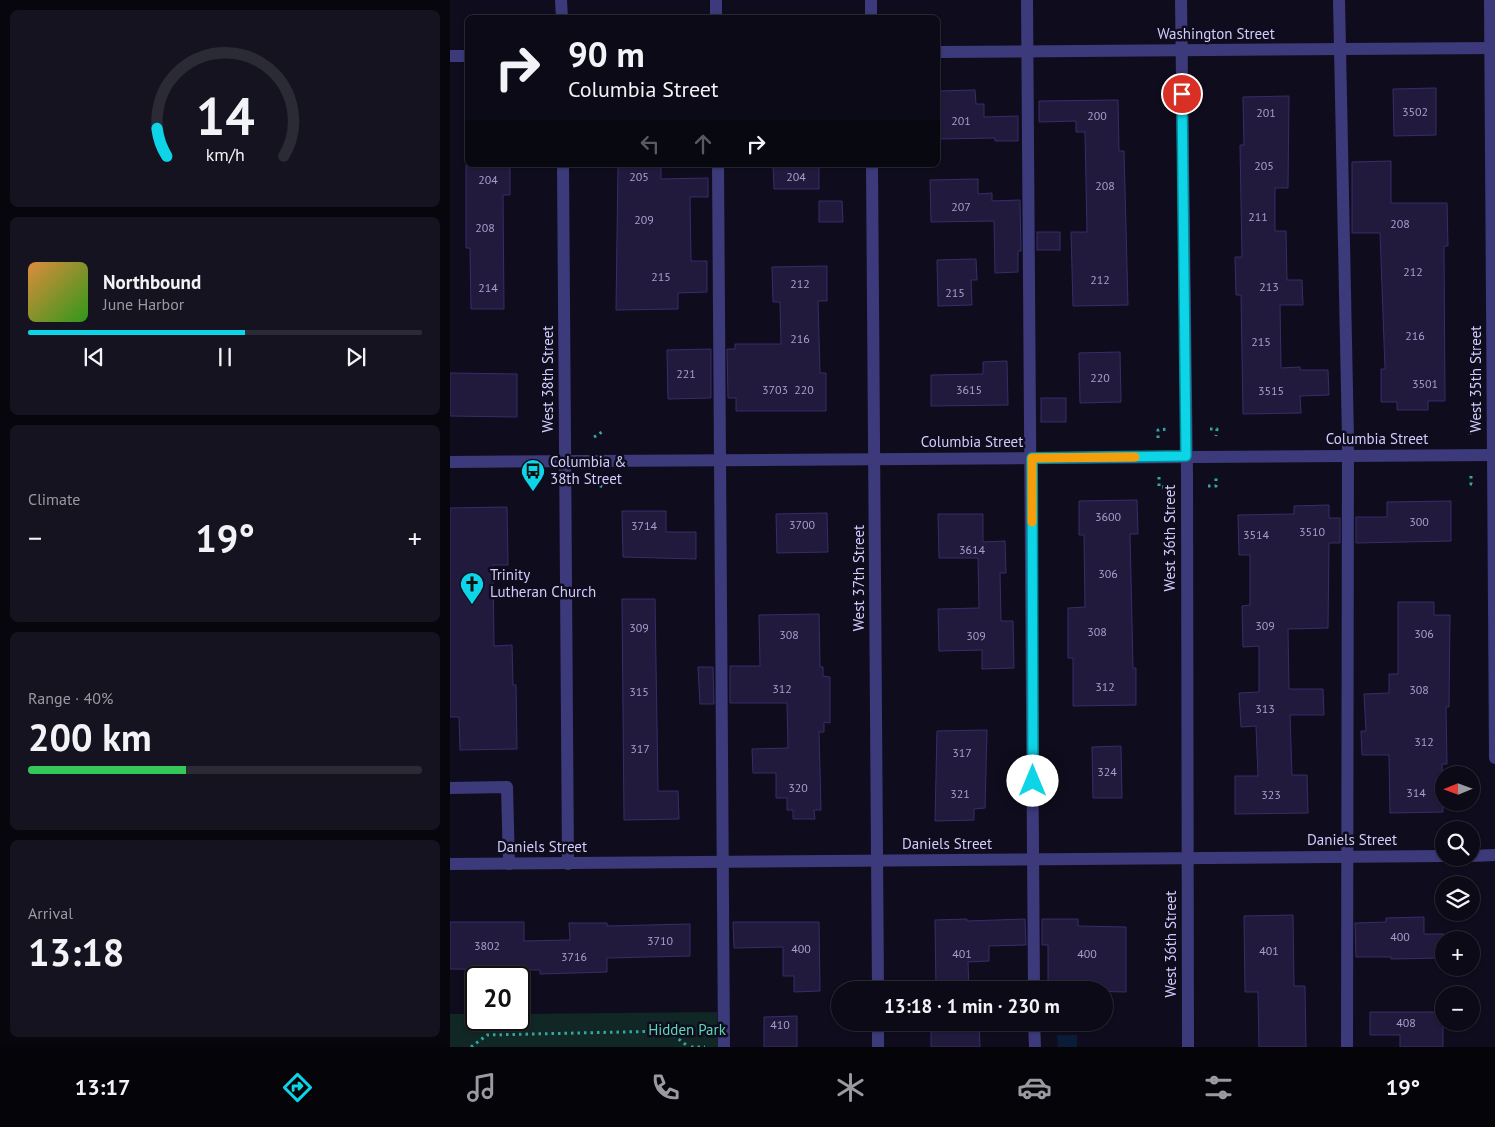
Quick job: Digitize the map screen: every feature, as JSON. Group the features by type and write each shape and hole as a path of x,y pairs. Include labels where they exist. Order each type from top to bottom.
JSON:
{"street":[{"path":"561,0 562,15"},
{"path":"716,0 716,15"},
{"path":"871,0 871,15"},
{"path":"1027,0 1032,458 1034,981"},
{"name":"West 36th Street","path":"1181,0 1186,456 1188,1047"},
{"path":"1339,0 1348,456 1347,1047"},
{"name":"West 35th Street","path":"1490,0 1493,48 1495,758"},
{"name":"Washington Street","path":"940,52 1493,48"},
{"path":"450,56 465,56"},
{"name":"West 38th Street","path":"563,167 568,864"},
{"path":"718,167 724,1047"},
{"name":"West 37th Street","path":"872,167 878,981"},
{"name":"Columbia Street","path":"450,462 1494,455"},
{"path":"450,788 507,788 509,864"},
{"path":"1480,856 1495,855"},
{"name":"Daniels Street","path":"450,864 1435,856"},
{"path":"878,1031 878,1047"},
{"path":"1034,1031 1035,1047"}],"path":[{"path":"1210,429 1216,428 1216,436"},
{"path":"1158,438 1158,430 1167,429"},
{"path":"594,437 602,432"},
{"path":"1159,477 1159,487 1166,487"},
{"path":"1208,486 1216,486 1216,477"},
{"path":"594,483 605,488"},
{"path":"471,1047 486,1035 668,1031 690,1047"}],"green space":[{"name":"Hidden Park","path":"717,1012 718,1047 450,1047 450,1014 465,1014 465,1031 530,1031 530,1014"}],"water":[{"path":"1057,1035 1077,1035 1077,1047 1058,1047"}],"building":[{"path":"1436,88 1436,135 1394,136 1393,89"},
{"path":"975,90 976,104 984,104 984,117 1018,116 1018,141 995,141 995,138 940,139 940,91"},
{"path":"1289,96 1288,188 1275,188 1275,231 1286,231 1287,280 1302,280 1303,305 1280,305 1281,368 1300,367 1300,370 1328,370 1329,395 1300,396 1301,413 1243,414 1241,295 1236,295 1235,257 1242,257 1240,145 1244,145 1243,97"},
{"path":"1118,100 1119,151 1124,151 1128,305 1073,306 1071,232 1087,232 1085,132 1076,132 1076,121 1039,122 1039,101"},
{"path":"1391,161 1391,203 1447,203 1448,246 1444,246 1445,401 1428,401 1428,410 1397,410 1397,402 1381,402 1381,369 1385,369 1380,233 1352,233 1352,162"},
{"path":"466,167 510,167 510,195 503,195 504,309 471,309 470,248 466,248"},
{"path":"618,167 661,167 661,179 708,178 708,197 690,197 691,261 707,261 707,292 678,293 678,309 616,310"},
{"path":"773,167 819,167 819,189 774,189"},
{"path":"978,179 978,194 992,193 992,201 1020,200 1021,251 1018,251 1018,272 995,273 994,221 931,222 930,180"},
{"path":"819,201 842,201 843,222 819,222"},
{"path":"1037,232 1060,232 1060,250 1037,250"},
{"path":"976,259 977,280 971,280 972,305 938,306 937,260"},
{"path":"827,266 827,301 818,301 820,373 826,373 826,411 736,411 736,398 728,398 727,349 735,349 735,344 781,344 780,302 773,302 772,267"},
{"path":"711,349 711,398 668,399 667,350"},
{"path":"1120,352 1121,402 1080,403 1079,353"},
{"path":"1007,361 1008,405 931,406 931,375 983,374 983,362"},
{"path":"450,373 517,374 517,417 450,416"},
{"path":"1041,398 1066,398 1066,422 1041,422"},
{"path":"1137,500 1138,534 1130,534 1133,668 1136,668 1136,705 1073,706 1073,658 1068,658 1068,608 1085,607 1084,535 1079,535 1079,501"},
{"path":"1451,501 1451,541 1356,543 1356,517 1387,517 1387,502"},
{"path":"1329,505 1329,518 1340,518 1340,543 1329,543 1328,628 1288,629 1289,689 1323,689 1324,715 1290,715 1292,775 1307,775 1308,813 1235,814 1235,776 1258,776 1256,726 1241,727 1239,693 1259,692 1259,646 1243,647 1242,606 1250,605 1250,555 1239,555 1238,515 1294,514 1294,506"},
{"name":"Trinity Lutheran Church","path":"507,507 508,565 493,565 494,646 512,645 513,685 516,685 517,749 460,750 459,717 450,717 450,508"},
{"path":"622,511 666,511 666,532 696,532 696,559 623,557"},
{"path":"827,513 828,552 777,553 776,514"},
{"path":"938,514 983,514 983,542 1005,541 1006,573 1000,573 1001,621 1013,621 1014,668 982,669 982,650 939,651 938,609 979,608 978,558 939,558"},
{"path":"622,599 655,599 658,791 678,791 679,819 624,820"},
{"path":"1398,602 1434,602 1434,615 1450,615 1449,707 1446,707 1447,764 1435,766 1435,811 1443,812 1390,813 1389,755 1362,755 1361,731 1366,731 1364,694 1389,693 1389,674 1398,674"},
{"path":"819,614 820,667 823,667 823,676 830,677 830,723 824,722 824,732 819,732 821,810 814,810 815,819 793,819 793,810 787,810 787,798 776,798 776,773 753,773 752,749 788,748 787,703 730,703 730,666 760,666 759,615"},
{"path":"698,667 713,667 714,704 700,704"},
{"path":"987,730 985,808 974,809 974,820 935,821 937,731"},
{"path":"1121,746 1122,798 1093,798 1092,747"},
{"path":"1293,915 1294,986 1305,986 1306,1047 1259,1047 1258,992 1245,992 1244,916"},
{"path":"1424,917 1424,934 1435,934 1435,958 1356,957 1355,923 1386,922 1386,918"},
{"path":"1025,919 1026,945 989,946 989,961 968,962 969,981 936,981 935,920"},
{"path":"1042,919 1078,919 1078,926 1126,927 1126,992 1113,992 1113,981 1048,981 1048,945 1042,945"},
{"path":"450,922 524,922 524,941 570,940 569,923 607,923 607,926 690,924 690,956 607,958 607,972 540,974 540,970 530,970 530,966 465,966 465,969 450,969"},
{"path":"733,922 819,922 820,991 794,992 794,976 783,976 783,947 734,948"},
{"path":"1370,1012 1435,1012 1435,1031 1443,1031 1443,1047 1400,1047 1400,1035 1370,1035"},
{"path":"797,1016 797,1047 764,1047 764,1017"},
{"path":"931,1031 979,1031 980,1047 931,1047"}],"slow traffic":[{"path":"1032,522 1032,458 1135,457"}],"place":[{"name":"Columbia & 38th Street","path":"533,492"},
{"name":"Trinity Lutheran Church","path":"472,605"}],"route":[{"path":"1033,781 1032,458 1186,456 1182,94"}]}
